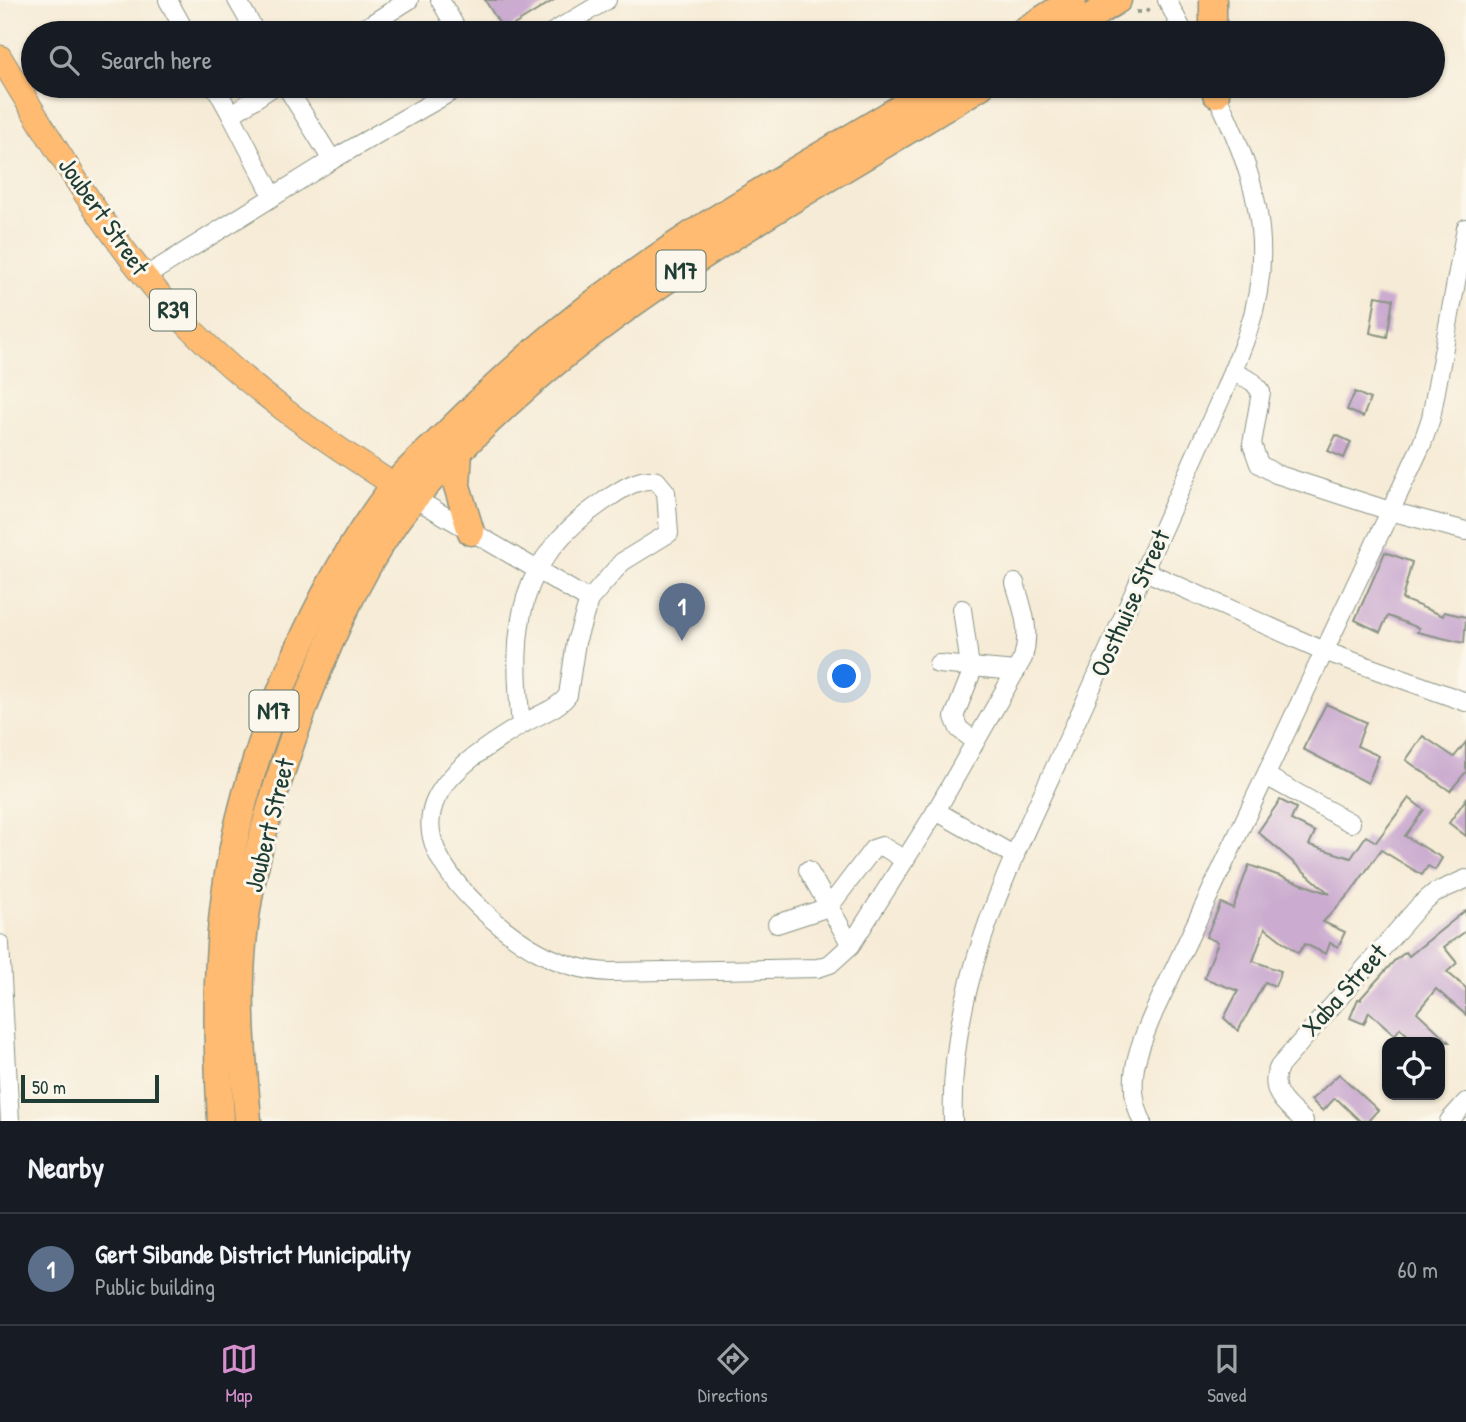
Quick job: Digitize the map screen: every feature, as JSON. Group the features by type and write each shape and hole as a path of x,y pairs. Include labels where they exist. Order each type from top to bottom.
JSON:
{"highway":[{"path":"1039,21 1073,0"},
{"path":"1084,21 1118,0"},
{"path":"1213,0 1213,21"},
{"name":"N17","path":"404,492 488,392 599,299 708,225 916,98"},
{"name":"N17","path":"404,492 460,451 491,419 613,317 743,231 961,98"},
{"path":"460,451 457,486 471,532"},
{"name":"Joubert Street","path":"221,1121 217,1020 222,922 247,792 294,661 356,542 404,492"},
{"name":"Joubert Street","path":"248,1121 241,1012 242,955 264,830 286,756 329,640 370,564 404,492"}],"main road":[{"name":"Joubert Street","path":"0,57 21,90"},
{"name":"Joubert Street","path":"26,98 108,229 212,350 263,394 404,492"}],"street":[{"path":"168,0 179,21"},
{"path":"237,0 249,21"},
{"path":"376,21 409,0"},
{"path":"440,0 453,21"},
{"path":"571,21 607,0"},
{"path":"1167,0 1178,21"},
{"path":"222,98 273,196"},
{"path":"231,115 256,98"},
{"path":"293,98 332,160"},
{"path":"146,276 215,236 332,160 440,98"},
{"name":"Oosthuise Street","path":"953,1121 955,1042 979,947 1015,856 1145,571 1248,334 1255,306 1262,243 1255,187 1240,142 1218,98"},
{"path":"1142,1121 1132,1083 1138,1049 1418,454 1431,418 1466,228"},
{"path":"1232,371 1252,382 1261,392 1252,444 1259,464 1276,474 1390,511 1466,531"},
{"path":"521,725 515,660 517,628 525,594 537,569 559,538 592,509 636,483 647,480 660,483 666,492 668,534 622,562 589,600 576,642 568,695 452,775 434,800 429,829 430,841 445,871 489,917 529,947 555,962 575,968 610,972 802,970 830,964 851,945 905,860 1016,671 1028,635 1015,583"},
{"path":"404,492 589,600"},
{"path":"1145,571 1324,651 1466,702"},
{"path":"962,609 971,667 954,717 959,729 975,741"},
{"path":"938,664 1016,671"},
{"path":"1266,776 1351,823"},
{"path":"936,811 1015,856"},
{"path":"777,924 829,907 873,849 882,846 905,860"},
{"path":"808,870 851,945"},
{"name":"Xaba Street","path":"1304,1121 1276,1093 1274,1083 1279,1067 1419,906 1434,893 1466,879"},
{"path":"0,944 10,1121"},
{"path":"1449,1121 1466,1102"}],"building":[{"path":"485,0 554,0 520,21 498,21"},
{"path":"1376,296 1393,299 1387,337 1370,333"},
{"path":"1355,392 1370,399 1363,417 1347,410"},
{"path":"1336,435 1351,442 1344,458 1328,451"},
{"path":"1385,552 1412,562 1402,599 1443,616 1444,612 1466,617 1464,643 1417,632 1419,628 1388,616 1380,632 1355,620"},
{"path":"1326,704 1366,722 1357,746 1379,756 1368,783 1303,749"},
{"path":"1423,736 1454,757 1466,742 1466,772 1450,791 1406,760"},
{"path":"1409,798 1424,810 1405,836 1442,858 1435,870 1428,866 1422,875 1381,850 1351,892 1323,922 1345,932 1338,947 1330,943 1326,954 1305,944 1298,953 1265,928 1253,961 1281,971 1275,986 1265,982 1238,1031 1224,1018 1238,991 1204,978 1218,942 1206,937 1221,903 1233,908 1249,865 1330,894 1258,832 1280,800 1296,808 1291,820 1315,832 1309,845 1351,858 1366,836 1376,842"},
{"path":"1466,799 1466,836 1449,823"},
{"path":"1466,910 1466,931 1444,947 1457,963 1447,972 1466,988 1466,1015 1436,989 1417,1012 1444,1037 1410,1037 1400,1028 1395,1035 1369,1012 1364,1024 1350,1018 1358,999 1362,1000 1360,999 1394,961 1406,952 1409,956"},
{"path":"1339,1074 1378,1110 1368,1121 1360,1121 1338,1100 1334,1099 1323,1111 1311,1100"}],"place":[{"name":"Gert Sibande District Municipality","path":"682,641"}]}
